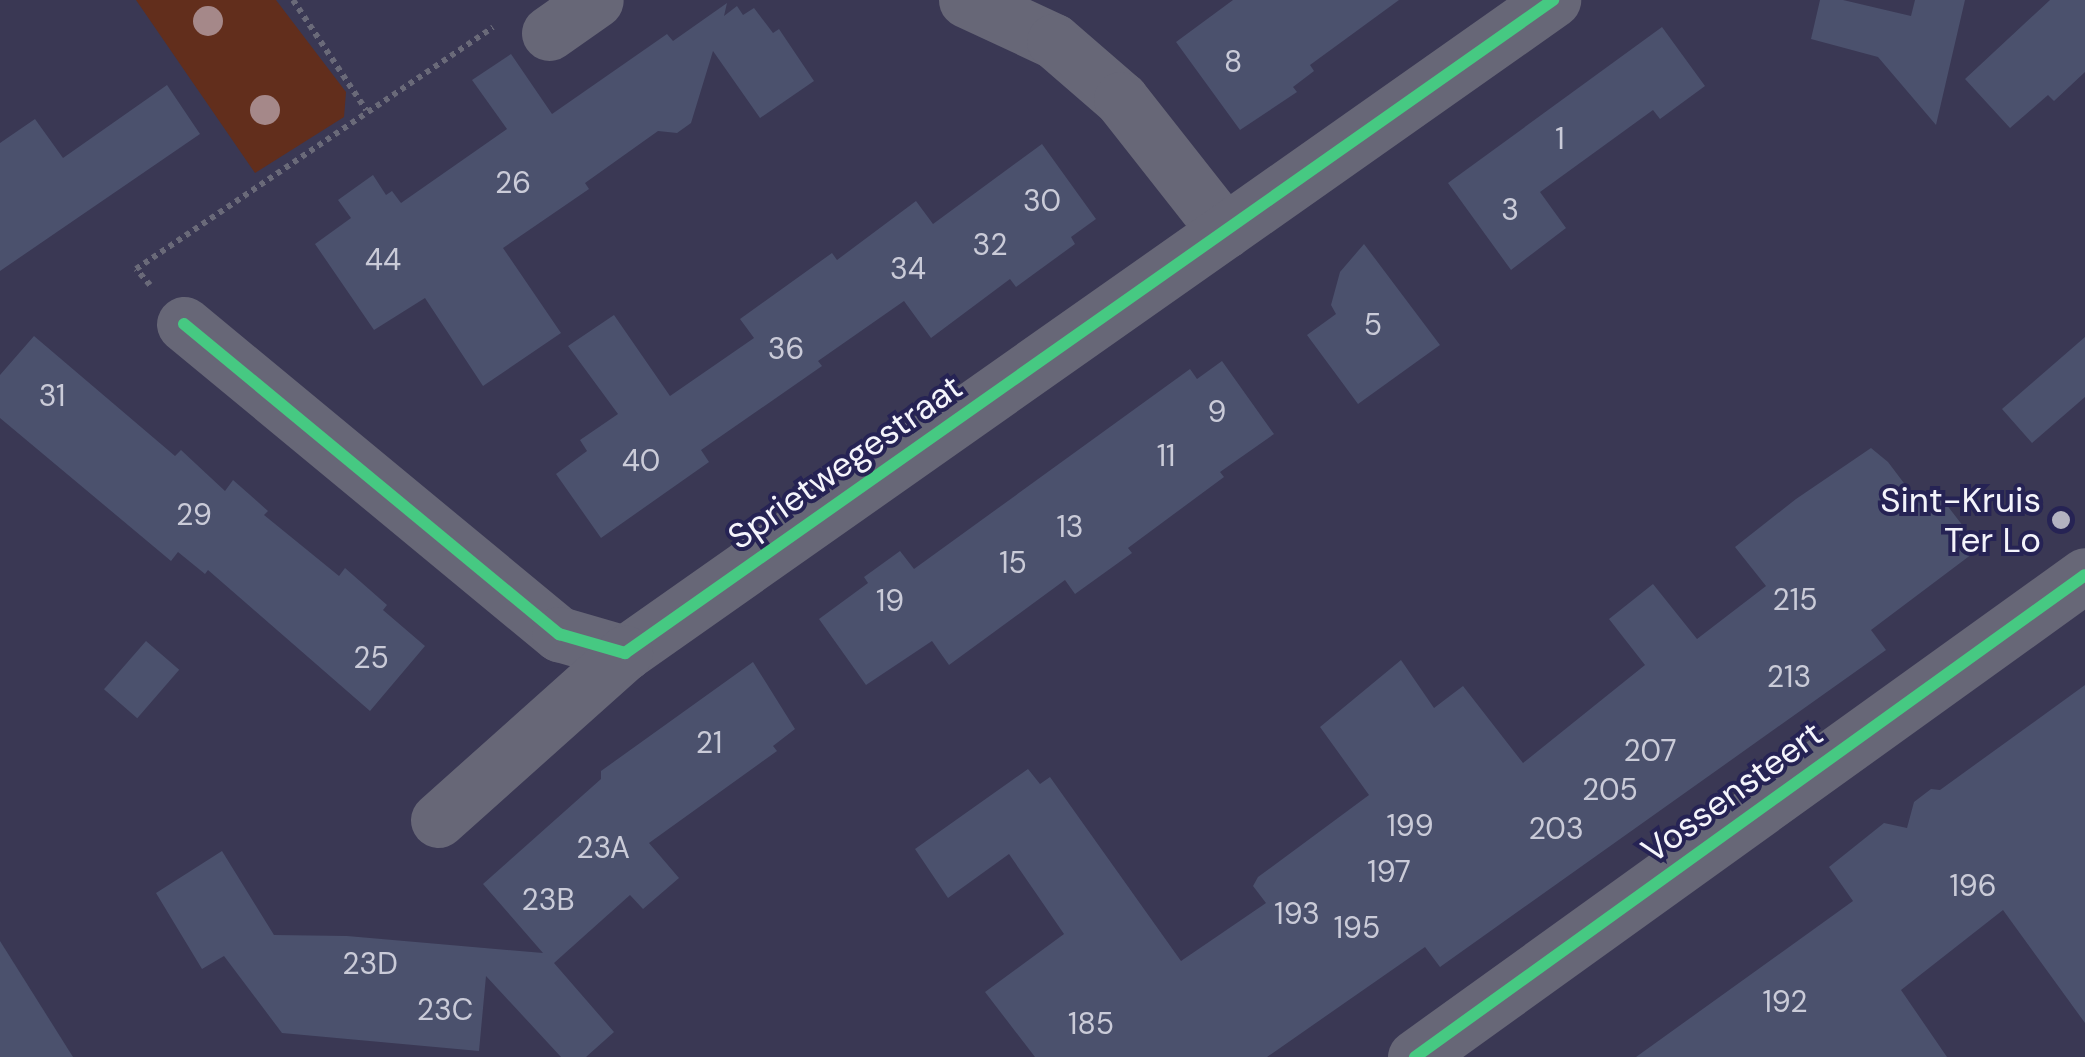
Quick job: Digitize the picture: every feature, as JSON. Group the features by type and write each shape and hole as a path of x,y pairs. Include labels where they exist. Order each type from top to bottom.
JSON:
{"street":[{"path":"549,33 596,0"},
{"path":"966,0 1054,40 1121,100 1225,231"},
{"name":"Sprietwegestraat","path":"438,820 625,654 1554,0"},
{"path":"184,324 559,634 625,654"},
{"name":"Vossensteert","path":"1415,1057 2085,575"}],"path":[{"path":"293,0 366,110"},
{"path":"184,324 136,269 492,28 549,33"}],"shaded area":[{"path":"136,0 276,0 346,92 344,117 255,173"}],"building":[{"path":"1233,0 1399,0 1310,65 1314,71 1293,87 1297,92 1240,130 1176,42"},
{"path":"1820,0 1843,0 1911,16 1915,0 1965,0 1936,125 1878,57 1811,39"},
{"path":"2050,0 2085,0 2085,72 2054,101 2048,95 2010,128 1965,79"},
{"path":"727,3 724,16 737,6 743,15 754,8 773,33 779,29 814,81 760,118 713,51 691,123 677,133 658,131 585,183 589,189 503,248 561,333 483,386 425,298 374,330 315,244 351,218 338,200 373,175 386,195 392,191 401,203 507,129 472,80 511,54 552,114 667,34 673,41"},
{"path":"1662,27 1705,86 1660,119 1653,110 1540,192 1566,228 1511,270 1448,183"},
{"path":"167,85 200,134 0,271 0,143 35,119 63,158"},
{"path":"1042,144 1096,219 1071,237 1075,244 1016,287 1010,279 931,338 904,301 818,361 822,366 701,450 709,462 601,538 556,474 587,451 580,440 618,414 568,346 614,315 670,396 754,338 740,319 832,253 837,260 916,201 933,224"},
{"path":"1364,244 1440,345 1358,404 1307,335 1336,314 1331,305 1340,272"},
{"path":"34,336 175,456 181,450 225,491 233,480 268,511 264,515 339,576 345,568 387,605 383,610 425,646 370,711 208,570 205,574 178,552 171,561 0,418 0,375"},
{"path":"2085,337 2085,397 2032,443 2002,409"},
{"path":"1222,361 1274,434 1220,472 1224,477 1128,548 1132,553 1075,594 1065,580 949,665 932,641 866,685 819,619 868,583 864,577 900,551 914,569 1190,369 1197,379"},
{"path":"1871,448 1888,462 1919,503 1936,491 1980,548 1871,630 1886,650 1440,967 1425,947 1267,1057 1035,1057 985,992 1064,934 1009,854 948,898 915,849 1028,769 1040,784 1050,777 1181,961 1266,903 1253,886 1258,877 1369,795 1320,727 1401,660 1434,708 1463,686 1523,763 1645,665 1609,619 1653,584 1697,639 1766,586 1735,547"},
{"path":"146,641 179,670 137,718 104,689"},
{"path":"753,662 795,729 773,746 777,751 649,843 679,878 643,909 630,895 554,963 614,1032 586,1057 561,1057 486,976 479,1051 282,1033 224,956 202,969 156,893 222,851 274,935 347,936 543,953 483,884 601,779 601,771"},
{"path":"2085,685 2085,1023 2003,910 1901,990 1947,1057 1636,1057 1853,901 1829,867 1884,823 1907,828 1914,802 1931,789 1940,790"},
{"path":"0,941 73,1057 0,1057"}],"cycle path":[{"path":"184,324 559,634 625,653 1553,0"},
{"path":"1415,1057 2085,575"}],"place":[{"name":"Sint-Kruis Ter Lo","path":"2061,520"}]}
